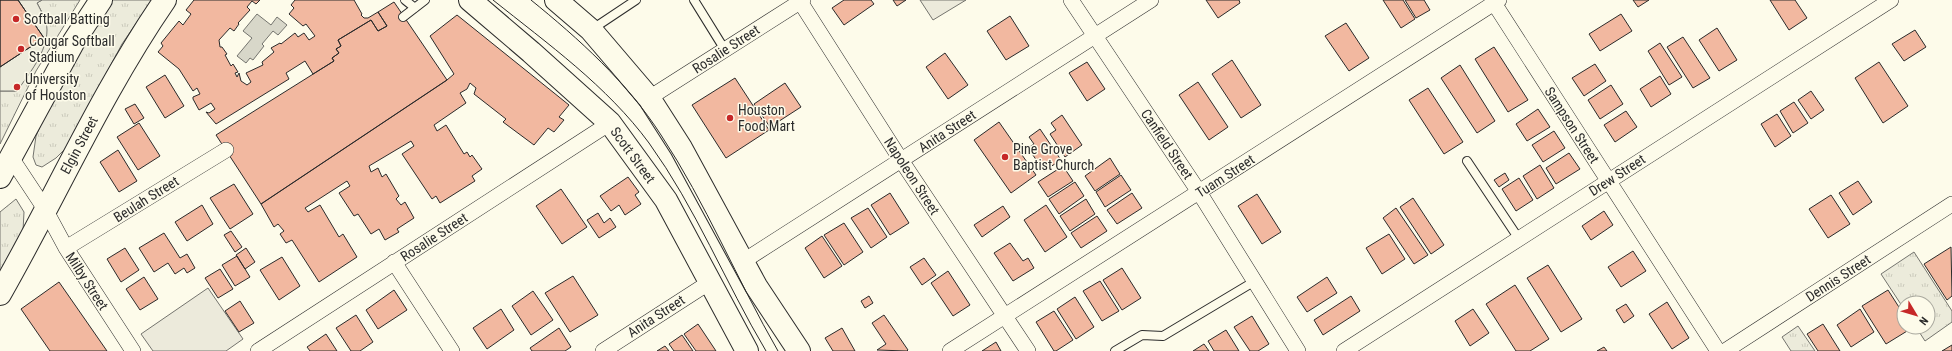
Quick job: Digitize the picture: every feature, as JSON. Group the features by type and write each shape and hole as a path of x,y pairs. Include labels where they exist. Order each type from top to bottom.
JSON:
{"main road":[{"path":"0,177 10,156 74,41 101,0"},
{"name":"Elgin Street","path":"0,294 91,122 138,40 165,0"},
{"name":"Scott Street","path":"470,0 610,123 666,200 747,351"},
{"path":"556,0 591,30 649,98 681,148 742,262 799,351"}],"street":[{"name":"Canfield Street","path":"1072,0 1094,36 1199,192 1298,351"},
{"name":"Anita Street","path":"742,262 1151,0"},
{"name":"Drew Street","path":"1344,351 1891,0"},
{"name":"Rosalie Street","path":"649,98 800,1"},
{"name":"Napoleon Street","path":"800,1 901,160 1028,351"},
{"name":"Sampson Street","path":"1495,1 1608,181 1718,351"},
{"name":"Tuam Street","path":"950,351 1495,1"},
{"name":"Rosalie Street","path":"258,351 610,123"},
{"name":"Beulah Street","path":"66,248 226,150"},
{"name":"Milby Street","path":"10,156 45,209 66,248 133,351"},
{"name":"Dennis Street","path":"1725,351 1952,204"},
{"path":"394,262 452,351"},
{"name":"Anita Street","path":"602,351 710,282"}],"lane":[{"path":"406,0 415,8"},
{"path":"403,17 425,0"},
{"path":"591,30 636,0"},
{"path":"694,0 725,50"},
{"path":"1467,161 1519,239"},
{"path":"1115,351 1142,335 1163,336 1254,281"}],"green space":[{"name":"Cougar Softball Stadium","path":"0,0 42,0 37,3 44,16 47,27 44,46 32,70 17,91 0,91"},
{"path":"42,0 80,0 36,71 0,144 0,91 17,91 40,55 44,16 37,3"},
{"path":"112,0 152,0 122,44 67,147 56,158 42,167 36,165 33,157 36,136 45,115 79,54"},
{"path":"16,199 24,212 23,231 0,280 0,212"},
{"path":"1914,252 1952,311 1952,322 1936,333 1936,295 1896,295 1896,297 1881,274"},
{"path":"1798,326 1815,351 1791,351 1782,337"},
{"path":"1921,335 1934,335 1925,341"}],"shaded area":[{"path":"920,0 966,0 933,20"},
{"path":"257,14 271,25 277,17 287,25 278,35 273,31 262,44 264,46 253,60 250,58 246,63 237,56 252,38 243,31"},
{"path":"208,288 243,339 226,351 153,351 141,334"}],"building":[{"name":"Softball Batting","path":"0,0 18,0 44,38 0,67"},
{"name":"Softball Batting","path":"0,0 18,0 44,38 0,67"},
{"path":"194,0 260,0 256,4 252,1 247,7 250,10 238,23 239,24 234,31 230,28 219,40 220,47 222,47 227,54 225,55 231,66 233,64 238,72 235,73 237,77 239,73 241,81 247,85 251,82 246,73 263,65 262,62 274,52 271,48 280,43 281,44 295,33 298,37 304,33 309,40 315,36 306,24 303,26 289,14 294,8 291,5 295,0 354,0 364,18 368,18 378,12 387,26 378,31 371,20 338,40 341,46 336,49 339,53 332,58 334,61 313,74 305,61 286,73 289,79 216,124 206,112 209,113 215,109 211,103 199,110 193,99 193,97 200,94 197,88 193,91 179,69 158,52 163,46 161,43 179,21 183,25 191,14 186,10"},
{"path":"844,0 871,0 874,4 844,25 832,8"},
{"path":"893,0 906,0 897,6"},
{"path":"1206,0 1239,0 1240,3 1218,18"},
{"path":"1383,0 1403,0 1415,19 1401,28"},
{"path":"1405,0 1424,0 1430,10 1416,18"},
{"path":"1633,0 1649,0 1638,7"},
{"path":"1770,0 1795,0 1807,18 1789,30"},
{"path":"394,2 447,80 261,204 216,135 334,61 332,58 339,53 336,49 341,46 338,40 371,20 378,31 387,26 378,12"},
{"path":"1621,14 1632,31 1600,51 1589,34"},
{"path":"457,15 569,105 559,117 564,120 554,132 548,128 534,145 503,122 506,119 474,94 476,88 470,83 467,89 460,93 466,103 434,125 437,131 446,125 464,154 467,152 470,157 472,155 482,169 472,176 475,181 440,203 436,196 432,199 402,154 414,146 411,141 369,166 371,172 378,168 382,177 386,174 399,196 396,199 401,205 405,202 414,218 397,229 399,232 385,240 379,229 371,234 358,214 354,216 339,193 350,186 347,181 305,208 308,212 320,205 339,237 343,234 357,257 319,282 292,240 286,243 280,234 284,231 278,224 274,227 261,204 454,74 430,36"},
{"path":"1010,16 1029,46 1006,60 987,31"},
{"path":"1346,23 1369,58 1349,71 1325,36"},
{"path":"1717,28 1737,60 1719,71 1699,40"},
{"path":"1915,30 1926,47 1904,61 1892,44"},
{"path":"1683,37 1710,78 1693,88 1667,47"},
{"path":"1660,43 1682,77 1669,85 1648,51"},
{"path":"1494,47 1528,100 1508,112 1475,59"},
{"path":"945,53 968,85 948,99 926,67"},
{"path":"1232,60 1261,105 1241,118 1212,74"},
{"path":"1087,62 1105,89 1087,101 1069,73"},
{"path":"1879,62 1908,106 1883,123 1855,78"},
{"path":"1595,64 1606,81 1584,96 1572,78"},
{"path":"1460,65 1495,121 1477,133 1441,78"},
{"path":"165,75 184,106 165,118 146,87"},
{"path":"1660,76 1671,94 1651,107 1640,89"},
{"name":"Houston Food Mart","path":"735,78 769,130 726,158 692,105"},
{"path":"1198,82 1228,127 1209,140 1179,95"},
{"path":"785,83 801,107 770,127 754,104"},
{"path":"1611,85 1623,104 1600,119 1588,100"},
{"path":"1428,88 1463,142 1444,154 1409,100"},
{"path":"1811,91 1824,110 1811,119 1798,100"},
{"path":"1794,102 1808,123 1793,133 1780,111"},
{"path":"135,104 144,118 134,124 125,109"},
{"path":"1538,109 1550,127 1527,141 1516,124"},
{"path":"1626,111 1637,127 1615,142 1604,125"},
{"path":"1777,114 1791,136 1775,147 1761,124"},
{"path":"1062,115 1082,145 1065,157 1050,134 1056,130 1051,123"},
{"name":"Pine Grove Baptist Church","path":"999,122 1036,175 1011,193 974,140"},
{"path":"139,123 160,156 138,170 117,137"},
{"path":"1040,129 1061,160 1044,171 1028,148 1034,144 1029,137"},
{"path":"1554,131 1565,148 1543,162 1532,145"},
{"path":"118,150 137,181 119,192 100,162"},
{"path":"1569,153 1580,169 1556,184 1546,168"},
{"path":"1110,158 1120,174 1095,191 1085,176"},
{"path":"1540,165 1554,188 1537,199 1523,176"},
{"path":"1063,166 1073,181 1048,197 1038,182"},
{"path":"1505,173 1509,180 1499,187 1494,180"},
{"path":"1121,175 1131,190 1105,207 1096,192"},
{"path":"628,177 639,192 635,195 641,204 625,215 619,205 611,211 600,196"},
{"path":"1519,178 1533,200 1516,211 1502,189"},
{"path":"1858,181 1872,202 1853,215 1839,193"},
{"path":"1075,182 1084,196 1059,214 1049,199"},
{"path":"234,184 253,214 230,229 210,198"},
{"path":"561,189 587,227 562,244 536,206"},
{"path":"890,193 909,223 890,235 871,205"},
{"path":"1132,193 1142,208 1117,224 1107,210"},
{"path":"1257,194 1281,232 1262,244 1238,206"},
{"path":"1831,195 1850,224 1828,238 1809,209"},
{"path":"1413,198 1444,245 1431,254 1400,207"},
{"path":"1086,199 1095,214 1070,231 1060,216"},
{"path":"202,205 213,224 187,241 175,222"},
{"path":"1046,205 1067,237 1045,252 1024,220"},
{"path":"1003,206 1010,217 982,237 974,225"},
{"path":"868,208 887,237 871,248 851,218"},
{"path":"1396,208 1428,255 1414,264 1383,218"},
{"path":"1604,211 1613,225 1591,240 1582,226"},
{"path":"598,213 604,223 610,218 616,227 599,238 587,220"},
{"path":"1097,216 1107,231 1081,248 1071,233"},
{"path":"844,223 863,252 844,265 824,235"},
{"path":"231,231 242,247 235,252 224,235"},
{"path":"164,233 180,258 187,254 195,268 187,273 184,268 175,274 168,263 154,272 139,248"},
{"path":"1389,234 1405,259 1382,274 1366,248"},
{"path":"822,236 842,266 824,278 805,248"},
{"path":"1010,243 1023,261 1028,258 1034,268 1013,281 994,253"},
{"path":"1951,247 1952,296 1947,300 1924,264"},
{"path":"125,248 139,270 121,282 107,259"},
{"path":"246,248 255,262 245,269 236,255"},
{"path":"1633,251 1646,271 1621,287 1608,267"},
{"path":"237,256 250,277 235,286 222,265"},
{"path":"282,257 300,286 279,300 260,270"},
{"path":"924,258 936,275 922,285 910,267"},
{"path":"1548,265 1582,319 1561,332 1527,278"},
{"path":"1122,268 1141,298 1122,310 1103,280"},
{"path":"220,269 233,289 218,298 205,278"},
{"path":"948,271 970,305 953,316 931,283"},
{"path":"573,276 598,315 570,332 545,293"},
{"path":"144,277 158,299 140,310 126,289"},
{"path":"1327,277 1337,293 1307,312 1297,297"},
{"path":"1100,281 1119,311 1102,321 1083,291"},
{"path":"59,282 107,351 50,351 21,309"},
{"path":"1515,285 1549,339 1530,351 1516,351 1486,304"},
{"path":"394,290 407,310 378,329 366,310"},
{"path":"1888,290 1896,302 1896,335 1901,335 1886,344 1862,306"},
{"path":"533,291 553,320 531,335 512,306"},
{"path":"869,296 873,303 865,308 861,301"},
{"path":"1351,296 1360,311 1323,335 1314,320"},
{"path":"1075,297 1094,327 1076,339 1057,309"},
{"path":"240,301 254,323 239,332 225,311"},
{"path":"1667,302 1689,338 1672,349 1649,314"},
{"path":"1626,304 1634,316 1624,323 1616,310"},
{"path":"501,309 514,330 487,349 473,328"},
{"path":"1473,309 1489,333 1470,346 1455,321"},
{"path":"1860,309 1874,332 1851,347 1837,325"},
{"path":"1054,311 1073,340 1056,351 1054,351 1036,322"},
{"path":"356,315 373,342 360,351 351,351 336,328"},
{"path":"884,315 908,350 907,351 877,350 886,344 872,323"},
{"path":"1252,316 1269,344 1258,351 1250,351 1234,327"},
{"path":"698,324 716,351 696,351 684,334"},
{"path":"1823,324 1840,351 1818,351 1807,334"},
{"path":"559,328 571,347 565,351 532,351 530,348"},
{"path":"842,328 855,351 833,351 825,338"},
{"path":"1226,330 1239,351 1214,351 1208,341"},
{"path":"326,334 337,351 310,351 307,347"},
{"path":"682,335 693,351 674,351 669,344"},
{"path":"996,342 1001,351 982,351"},
{"path":"1204,344 1209,351 1193,351"},
{"path":"1952,345 1952,351 1942,351"},
{"path":"665,346 669,351 657,351"},
{"path":"1604,347 1607,351 1597,351"}],"tram line":[{"path":"493,0 596,84 615,103 649,143 666,168 696,219 766,351"},
{"path":"531,0 567,30 601,62 618,79 648,116 692,187 778,351"}],"place":[{"name":"Softball Batting","path":"16,19"},
{"name":"Cougar Softball Stadium","path":"21,49"},
{"name":"University of Houston","path":"17,87"},
{"name":"Houston Food Mart","path":"730,118"},
{"name":"Pine Grove Baptist Church","path":"1005,157"}]}
